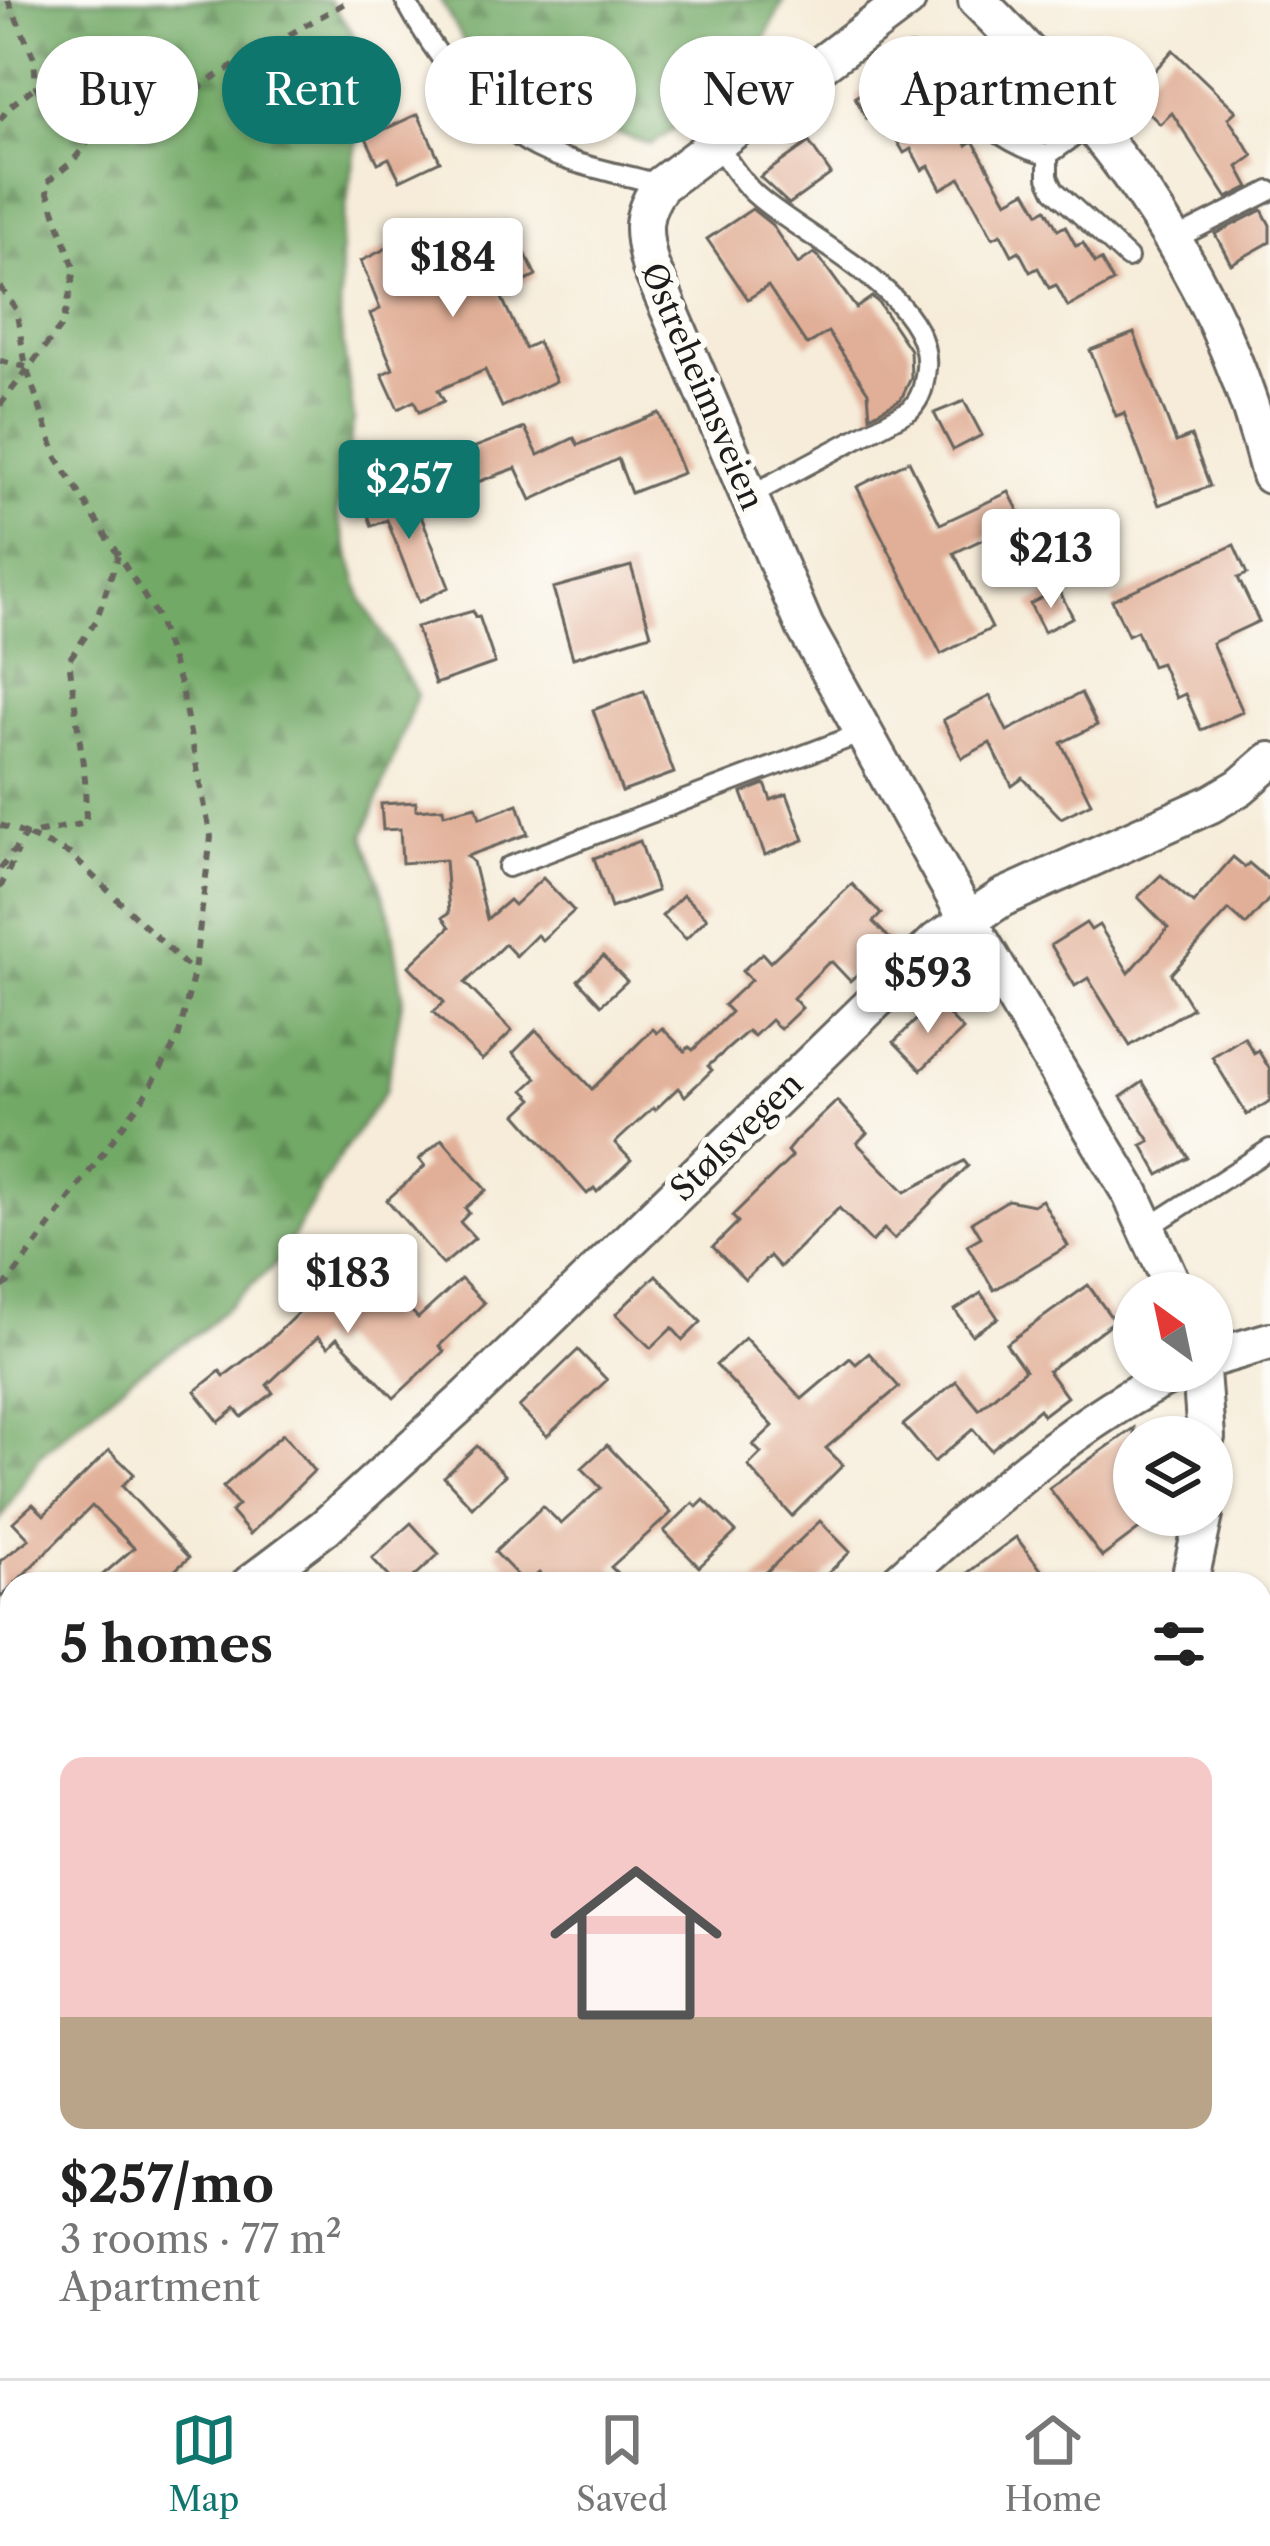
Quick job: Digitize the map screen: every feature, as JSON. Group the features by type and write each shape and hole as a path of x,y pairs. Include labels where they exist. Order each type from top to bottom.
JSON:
{"street":[{"path":"835,54 907,0"},
{"path":"977,0 1011,36"},
{"path":"662,185 716,144"},
{"path":"1108,144 1174,238 1261,412 1270,475"},
{"name":"Østreheimsveien","path":"662,185 641,220 650,265 806,627 967,919 1148,1228 1168,1272"},
{"name":"Stølsvegen","path":"266,1572 389,1471 909,966 967,919 1001,898 1211,804 1270,761"},
{"path":"1233,1351 1270,1340"},
{"path":"910,1572 1050,1455 1142,1392"},
{"path":"1192,1572 1199,1536"}],"lane":[{"path":"405,0 437,54 527,142 662,185"},
{"path":"716,144 753,193 889,293 923,340 927,359 924,390 910,410 749,496"},
{"path":"1018,144 1048,155 1064,144"},
{"path":"1048,155 1048,177 1054,190 1128,258"},
{"path":"1174,238 1270,190"},
{"path":"508,867 862,733"},
{"path":"1148,1228 1270,1149"}],"path":[{"path":"0,120 35,86 34,58 8,0"},
{"path":"198,89 350,0"},
{"path":"0,405 62,325 75,270 45,184 87,144"},
{"path":"0,287 16,309 26,367 57,458 155,615 180,684 211,837 194,973 178,1039 146,1094 0,1288"},
{"path":"0,362 26,367"},
{"path":"0,869 26,835 86,823 69,660 96,621 118,556"},
{"path":"0,824 70,854 194,973"},
{"path":"0,888 26,835"}],"green space":[{"path":"0,0 329,0 354,36 222,36 222,144 357,144 341,236 340,322 354,419 337,513 363,601 417,695 364,836 391,919 403,996 386,1090 337,1161 279,1261 202,1330 134,1375 41,1454 0,1519"},
{"path":"440,0 784,0 766,36 660,36 660,139 651,145 636,140 636,36 461,36"}],"building":[{"path":"1173,50 1236,111 1228,118 1253,156 1238,167 1249,187 1227,198 1172,113 1159,123 1159,66"},
{"path":"418,114 425,144 432,144 440,161 400,180 389,158 378,163 369,144 401,144 401,122"},
{"path":"806,144 831,174 789,204 760,177"},
{"path":"899,144 975,144 1007,201 1026,191 1039,213 1046,209 1058,230 1065,226 1076,246 1083,243 1095,263 1101,260 1113,282 1068,307 1056,285 1049,288 1038,268 1030,272 1019,251 1012,255 1001,234 993,238 960,178 941,189 929,166 922,170 911,149 904,153"},
{"path":"752,209 771,224 798,264 814,253 818,256 856,308 872,297 878,302 910,350 911,378 901,399 870,416 868,392 828,332 807,345 768,286 748,299 707,239"},
{"path":"1262,210 1270,225 1270,242 1231,264 1215,234"},
{"path":"513,228 536,276 500,294 525,348 538,342 556,381 502,407 485,370 438,390 444,401 419,412 414,401 398,409 382,374 393,369 370,314 380,309 361,261 421,231 435,266"},
{"path":"1134,333 1176,442 1191,436 1210,486 1159,505 1124,413 1116,416 1090,350"},
{"path":"964,401 982,435 953,450 934,413"},
{"path":"659,413 683,473 631,493 618,459 531,500 516,468 461,488 449,457 525,428 538,455 574,438 578,445"},
{"path":"909,461 940,524 1009,492 1023,520 954,553 992,628 941,654 857,487"},
{"path":"393,487 402,512 417,506 449,587 419,602 387,520 372,526 362,499"},
{"path":"1234,545 1247,574 1238,578 1259,621 1212,643 1243,712 1201,730 1185,694 1176,698 1161,663 1152,666 1137,631 1128,635 1112,600"},
{"path":"631,566 651,634 573,658 553,588"},
{"path":"1058,589 1073,617 1044,632 1030,604"},
{"path":"473,611 495,663 435,684 416,627"},
{"path":"644,691 674,773 622,792 593,710"},
{"path":"1081,693 1097,725 1061,743 1091,803 1061,818 1023,778 1012,786 990,743 962,758 943,720 990,696 1007,731"},
{"path":"765,784 771,800 787,794 804,840 765,855 742,793"},
{"path":"416,802 416,810 443,808 444,814 476,806 480,818 518,804 528,834 467,856 473,862 487,919 509,900 514,905 543,878 574,911 542,940 537,935 516,956 505,944 465,983 512,1031 482,1060 433,1012 444,1002 409,966 450,927 443,917 449,913 445,860 402,863 400,829 383,830 381,804"},
{"path":"640,841 657,891 611,908 594,858"},
{"path":"1233,857 1245,867 1249,863 1270,881 1270,898 1246,925 1229,910 1171,974 1192,1008 1130,1046 1088,978 1075,986 1051,945 1086,923 1091,930 1099,925 1129,973 1168,928 1138,897 1161,875 1193,903"},
{"path":"852,884 881,914 873,922 892,941 850,981 828,963 793,998 802,1008 780,1029 771,1020 754,1036 748,1031 708,1066 712,1070 685,1096 678,1088 653,1108 615,1143 631,1160 597,1192 594,1188 587,1194 517,1114 533,1099 524,1090 537,1078 513,1053 536,1030 592,1089 653,1029 657,1033 662,1028 685,1051 693,1050 731,1012 724,1005 751,980 742,971 762,953 770,962"},
{"path":"683,895 707,918 686,939 662,916"},
{"path":"603,956 627,981 601,1005 578,980"},
{"path":"935,1001 963,1030 921,1070 894,1042"},
{"path":"1244,1037 1270,1070 1270,1101 1247,1115 1212,1057"},
{"path":"1143,1082 1189,1158 1159,1175 1142,1145 1150,1141 1121,1097"},
{"path":"837,1101 867,1133 857,1143 905,1192 964,1161 968,1166 894,1239 884,1229 872,1242 839,1208 780,1267 770,1256 745,1280 713,1247 738,1222 732,1216 792,1157 787,1151 796,1140"},
{"path":"442,1139 486,1190 465,1208 469,1213 460,1222 475,1238 443,1265 387,1200 425,1166 419,1159"},
{"path":"1008,1200 1033,1205 1042,1200 1068,1246 994,1290 967,1245 981,1237 972,1222"},
{"path":"354,1250 418,1318 461,1279 484,1303 439,1346 444,1351 394,1398 337,1338 328,1347 318,1337 267,1385 273,1393 242,1417 235,1409 219,1422 195,1391 220,1371 224,1376 267,1343 306,1305 312,1295 308,1292"},
{"path":"656,1275 701,1322 683,1340 672,1328 651,1348 616,1314"},
{"path":"1088,1285 1113,1320 1048,1371 1067,1397 1043,1415 1039,1409 991,1450 973,1429 934,1462 903,1425 956,1381 979,1409 1025,1370 1006,1344"},
{"path":"981,1293 998,1318 972,1335 955,1310"},
{"path":"745,1338 802,1399 850,1358 856,1364 869,1353 899,1387 826,1448 843,1465 792,1516 748,1466 761,1453 753,1445 773,1426 716,1365"},
{"path":"578,1350 607,1380 547,1436 519,1407"},
{"path":"283,1434 314,1471 250,1534 231,1512 238,1505 223,1487"},
{"path":"1113,1443 1113,1536 1130,1536 1102,1557 1049,1488"},
{"path":"607,1445 671,1513 611,1567 616,1572 514,1572 495,1552 543,1506 561,1524 601,1488 582,1468"},
{"path":"477,1446 505,1475 472,1507 444,1477"},
{"path":"109,1450 134,1474 122,1486 189,1558 173,1572 106,1572 134,1548 92,1506 26,1572 0,1572 0,1561 29,1539 13,1522 33,1504 44,1515"},
{"path":"704,1500 736,1532 699,1567 664,1531 693,1503 697,1507"},
{"path":"820,1521 850,1552 829,1572 767,1572"},
{"path":"411,1523 439,1554 419,1572 385,1572 372,1558"},
{"path":"1016,1537 1043,1572 969,1572"}]}
